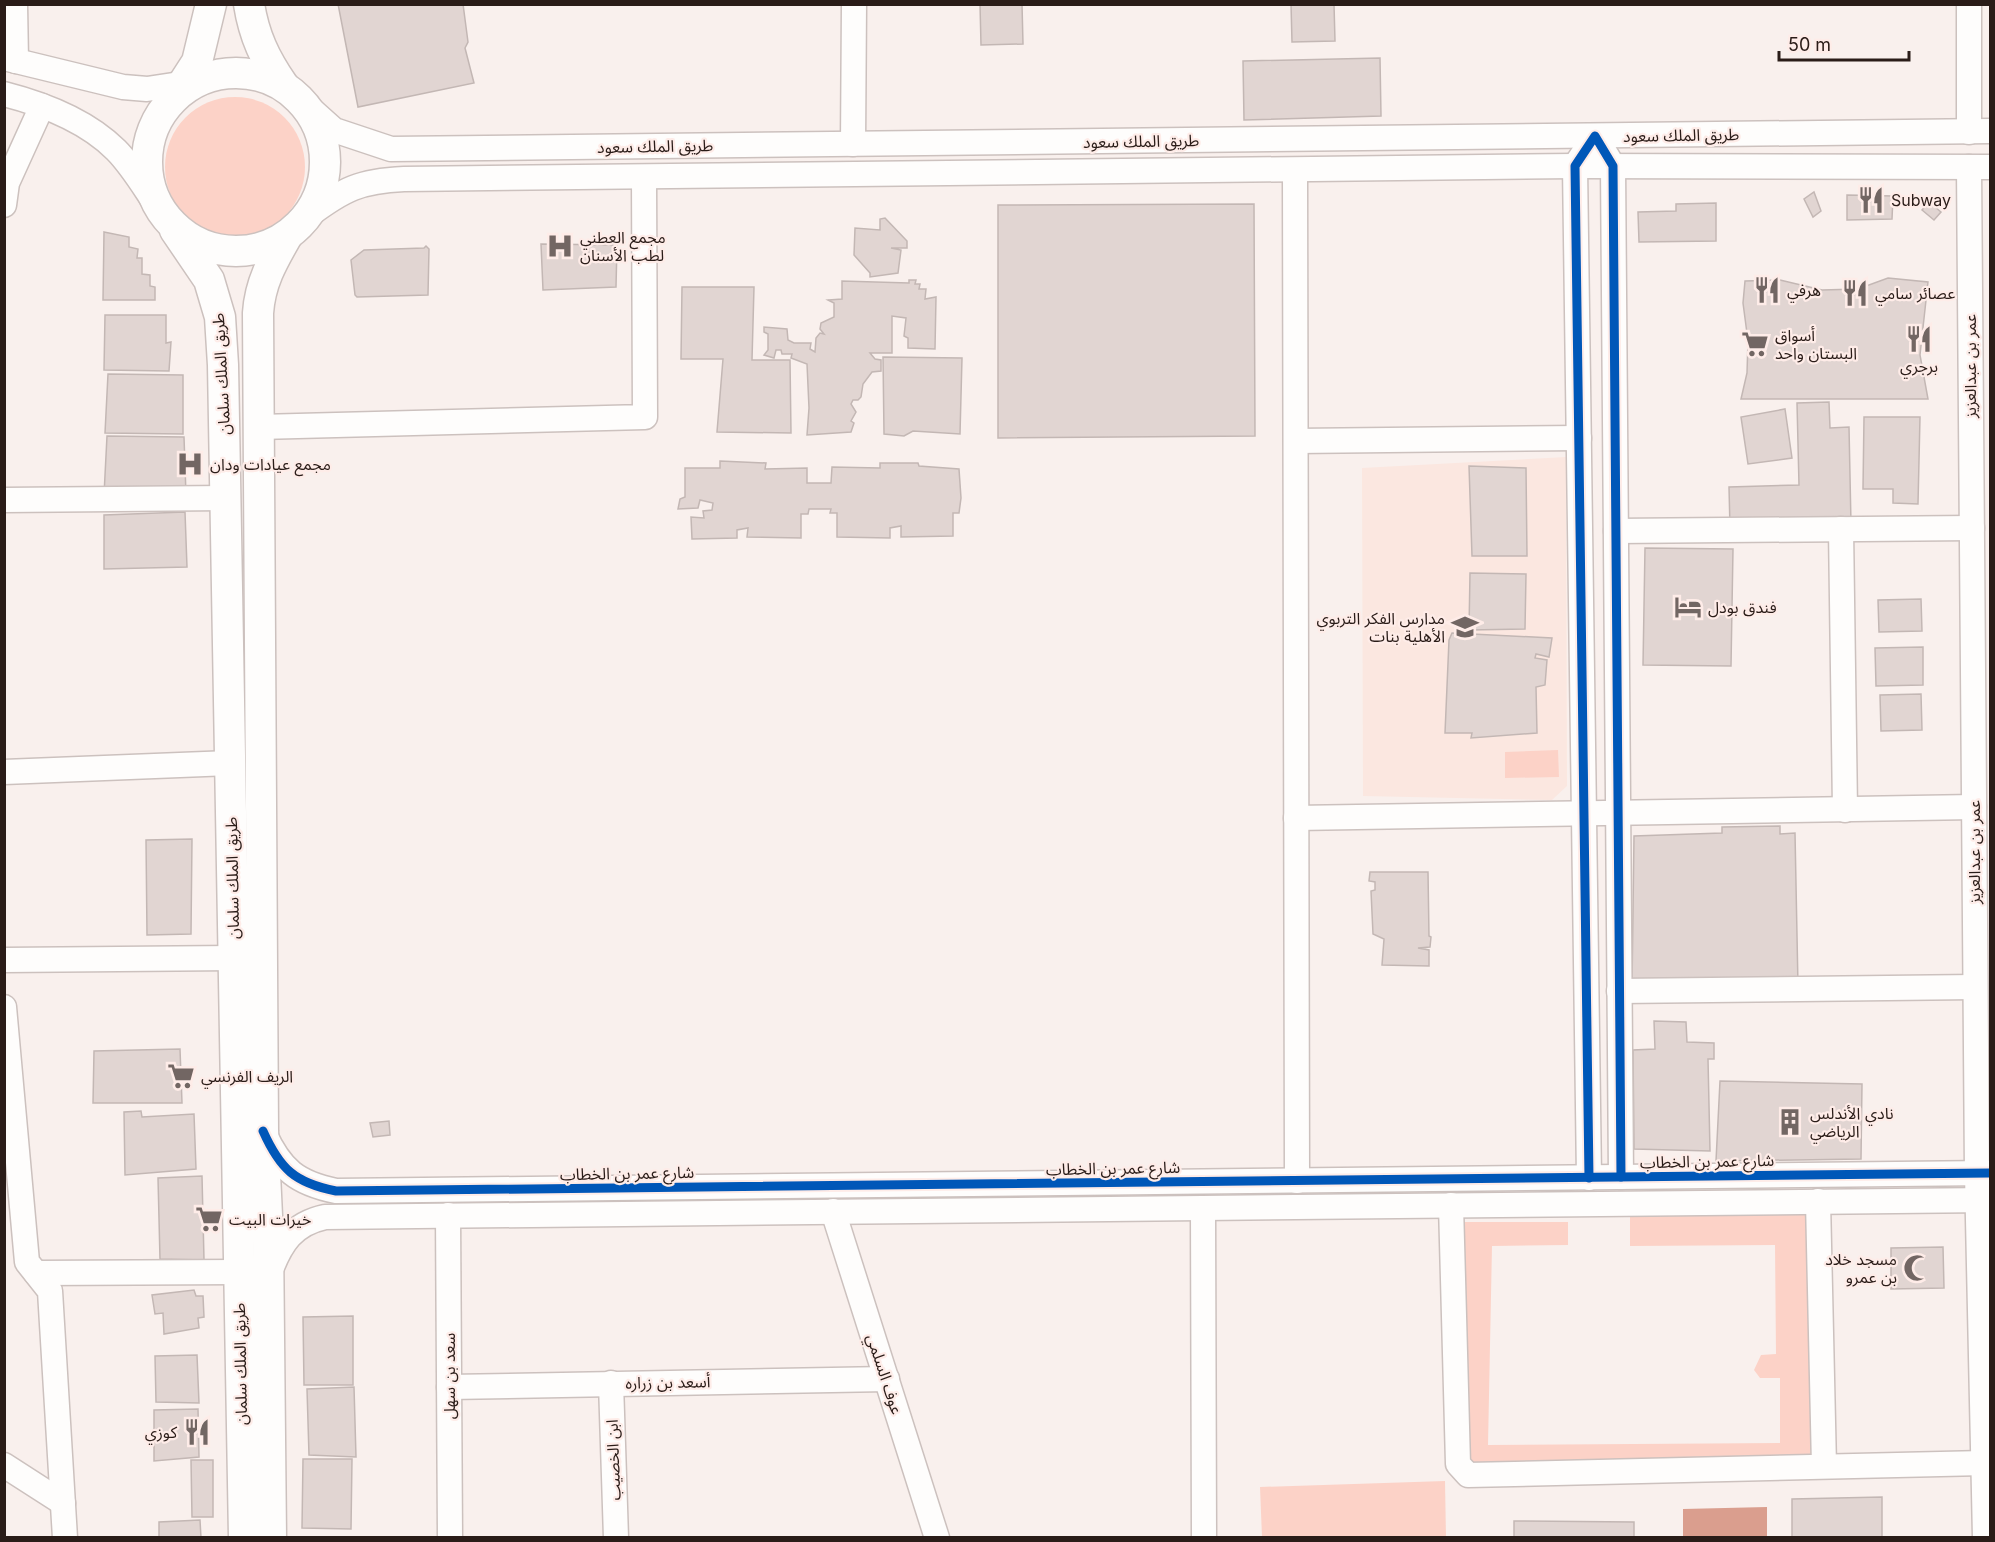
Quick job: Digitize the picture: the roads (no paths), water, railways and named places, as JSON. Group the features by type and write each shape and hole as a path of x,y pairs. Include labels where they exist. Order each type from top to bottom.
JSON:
{"main road":[{"path":"212,4 196,62 185,87 156,120 147,148 147,178 157,206 175,230 201,246 230,252 260,249 287,236 309,215 322,188 326,159 320,130 264,59 253,26 249,4"},
{"path":"185,87 227,72 256,74 294,95"},
{"name":"طريق الملك سلمان","path":"175,230 209,280 220,317 226,498 244,1538"},
{"name":"طريق الملك سلمان","path":"271,1538 268,1277 263,1131 259,291 269,267 287,236"}],"street":[{"path":"15,4 10,60 123,87 147,89 185,87"},
{"path":"853,144 854,4"},
{"path":"1969,4 1980,131"},
{"path":"4,94 42,106 87,128 115,149 157,206"},
{"name":"طريق الملك سعود","path":"294,95 334,130 392,149 1980,131"},
{"path":"4,205 7,183 42,106"},
{"path":"1589,1178 1575,166 1595,136 1613,166 1621,1177"},
{"name":"طريق الملك سعود","path":"309,215 334,196 357,184 384,180 1575,166 1980,167"},
{"name":"عمر بن عبدالعزيز","path":"1980,167 1972,528 1975,987 1984,1174 1985,1538"},
{"path":"1295,170 1297,1181"},
{"path":"259,427 645,417 644,177"},
{"path":"1296,441 1578,438"},
{"path":"4,500 226,498"},
{"path":"1616,531 1972,528"},
{"path":"1841,529 1845,810"},
{"path":"4,772 230,763"},
{"path":"1296,818 1974,807"},
{"path":"4,960 234,958"},
{"path":"1619,991 1975,987"},
{"path":"4,1007 14,1224 27,1262 50,1291 65,1538"},
{"name":"شارع عمر بن الخطاب","path":"263,1131 272,1150 290,1173 301,1181 336,1191 1984,1174"},
{"path":"268,1277 287,1236 312,1220 338,1216 1984,1200"},
{"path":"1818,1201 1824,1466"},
{"path":"1451,1205 1458,1464 1468,1475 1984,1463"},
{"path":"1203,1208 1204,1538"},
{"name":"عوف السلمي","path":"833,1211 937,1538"},
{"name":"سعد بن سهل","path":"448,1215 450,1538"},
{"path":"36,1273 239,1272"},
{"name":"أسعد بن زراره","path":"449,1387 887,1379"},
{"name":"ابن الخصيب","path":"611,1383 615,1538"},
{"path":"4,1465 63,1503"}],"place":[{"name":"Subway","path":"1871,200"},
{"name":"مجمع العطني لطب الأسنان","path":"560,246"},
{"name":"هرفي","path":"1767,290"},
{"name":"عصائر سامي","path":"1855,293"},
{"name":"برجري","path":"1919,339"},
{"name":"أسواق البستان واحد","path":"1755,344"},
{"name":"مجمع عيادات ودان","path":"190,464"},
{"name":"فندق بودل","path":"1688,607"},
{"name":"مدارس الفكر التربوي الأهلية بنات","path":"1465,627"},
{"name":"الريف الفرنسي","path":"181,1076"},
{"name":"نادي الأندلس الرياضي","path":"1790,1122"},
{"name":"خيرات البيت","path":"209,1219"},
{"name":"مسجد خلاد بن عمرو","path":"1917,1268"},
{"name":"كوزي","path":"197,1432"}]}
